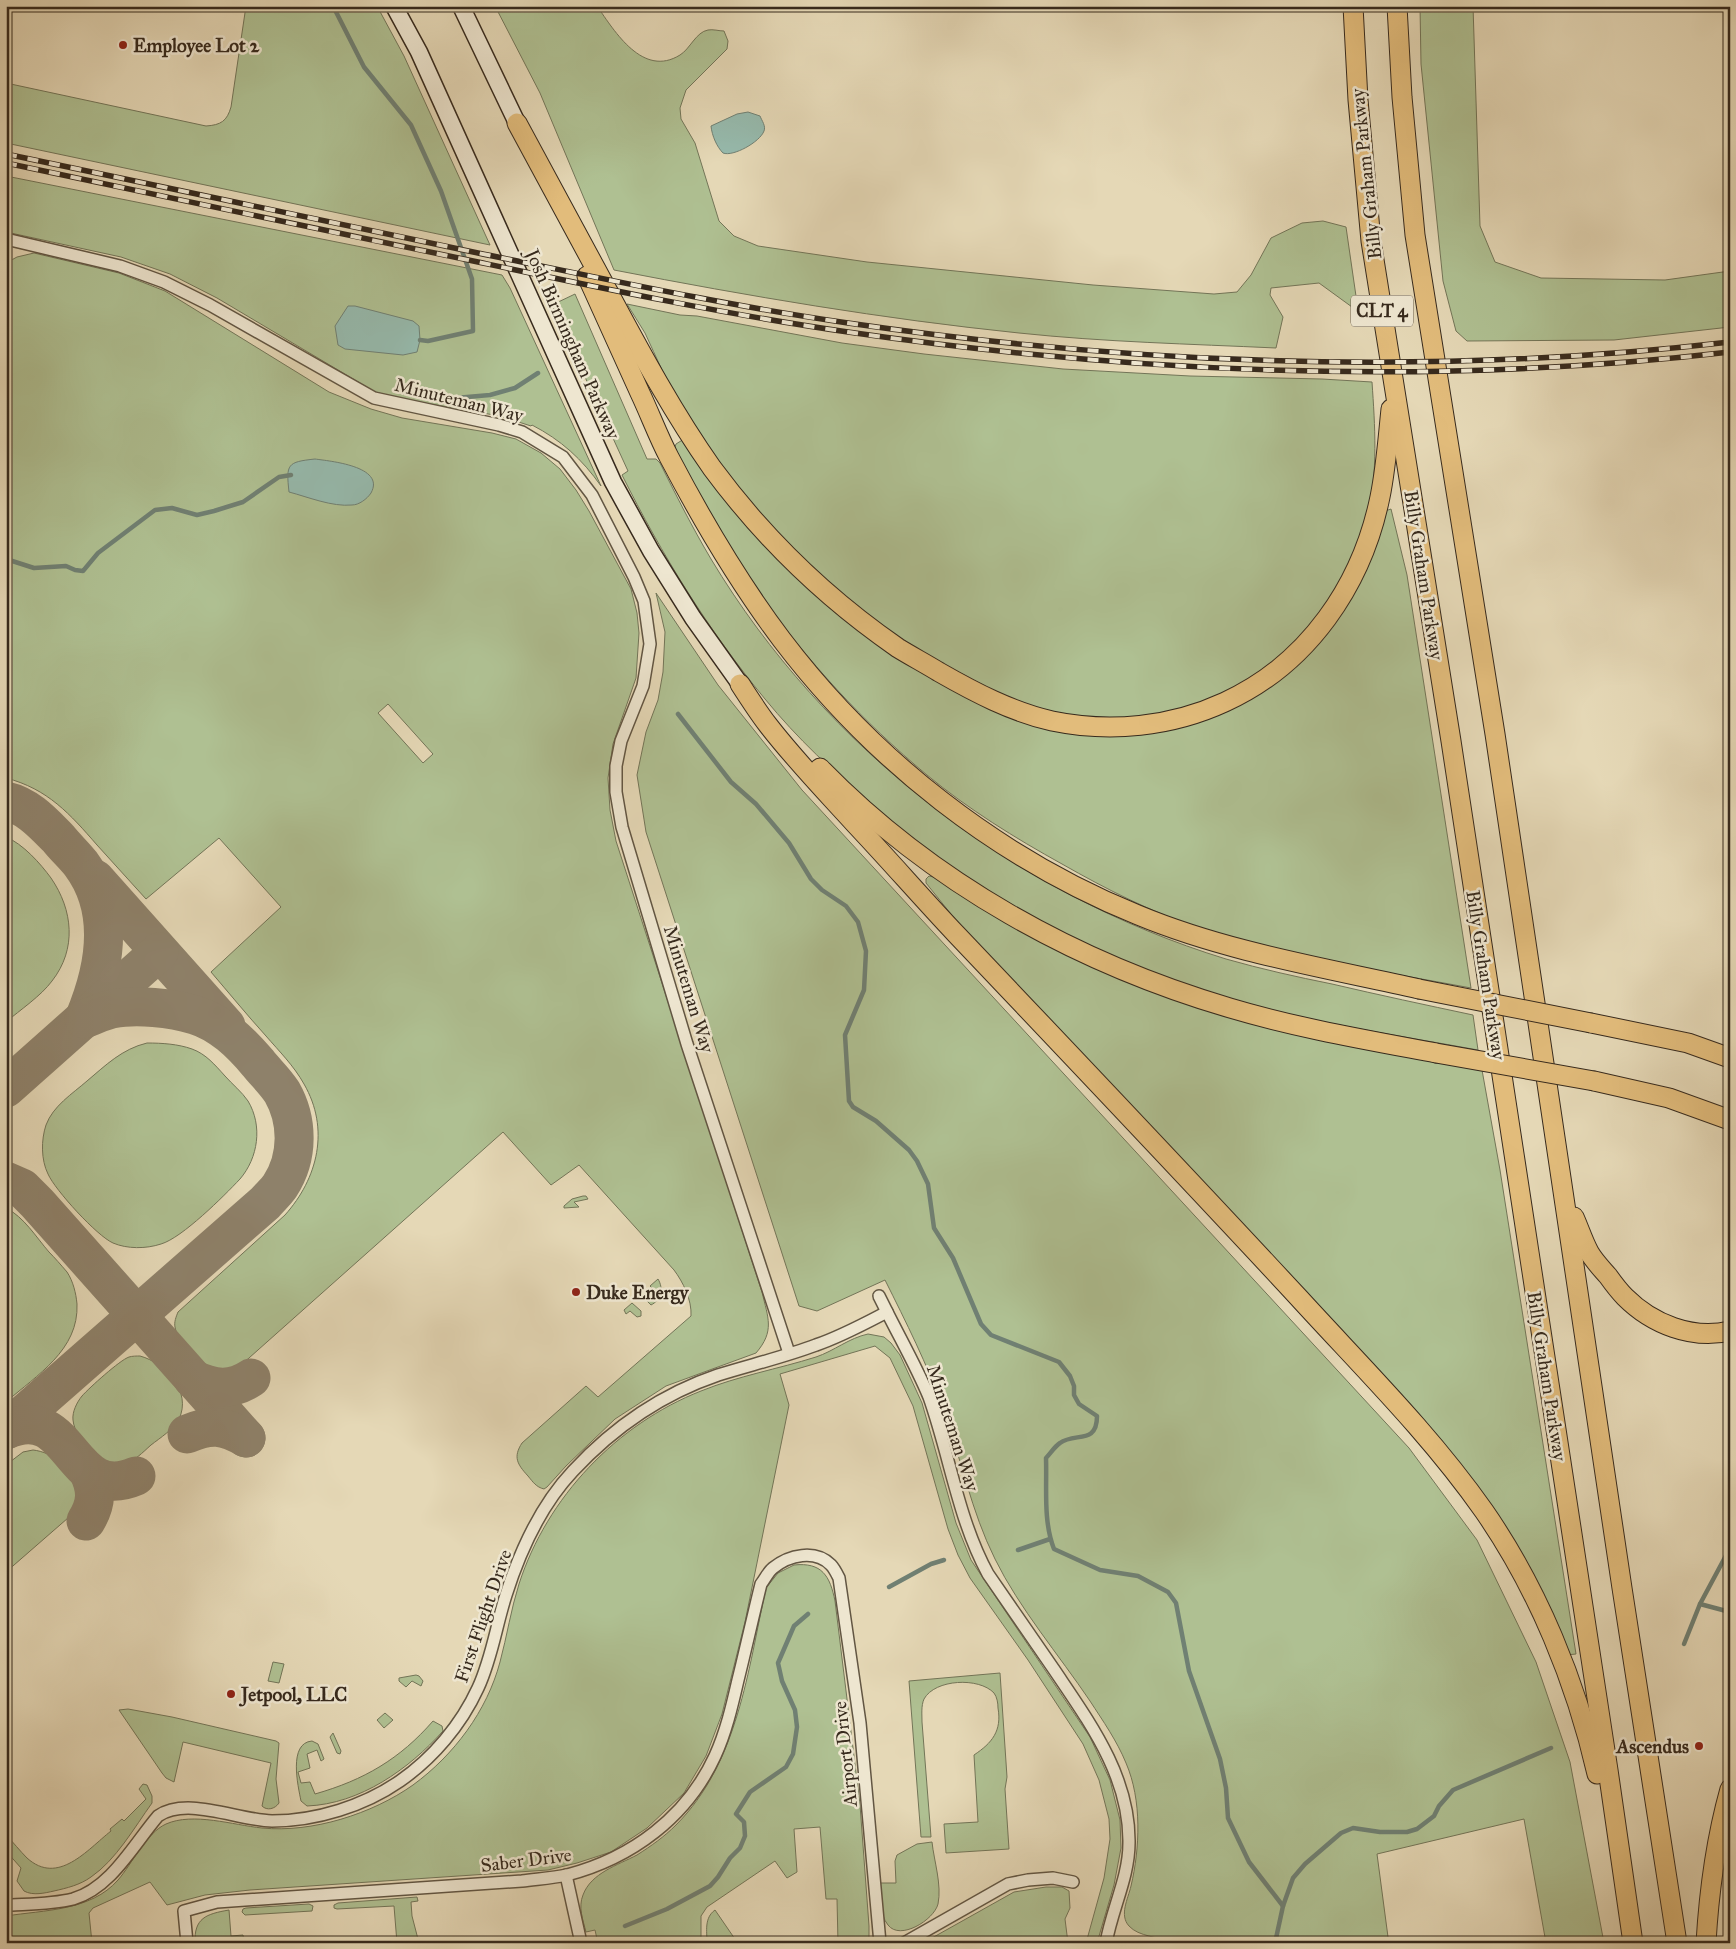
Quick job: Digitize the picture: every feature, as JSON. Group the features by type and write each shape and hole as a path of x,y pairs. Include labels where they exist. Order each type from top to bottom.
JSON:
{"highway":[{"name":"Billy Graham Parkway","path":"1353,6 1358,100 1371,241 1454,761 1633,1943"},
{"path":"1397,6 1403,107 1415,235 1495,734 1677,1943"},
{"path":"517,123 654,377 712,467 775,544 836,600 898,648 994,701 1050,720 1104,728 1160,723 1187,717 1231,699 1259,684 1285,664 1308,642 1324,624 1340,600 1368,540 1380,497 1388,442 1393,380"},
{"path":"517,123 668,454 704,521 744,585 788,648 828,695 865,734 902,769 936,796 999,842 1077,887 1130,912 1222,944 1420,989 1688,1043 1730,1058"},
{"path":"740,684 831,780 913,850 961,884 1043,933 1133,975 1231,1008 1297,1025 1436,1053 1594,1081 1669,1098 1730,1120"},
{"path":"740,684 765,722 796,759 917,893 1408,1416 1482,1509 1520,1570 1550,1631 1562,1661 1588,1736 1628,1912"},
{"path":"1564,1191 1590,1253 1630,1302 1642,1312 1662,1323 1684,1331 1699,1334 1720,1334 1730,1331"},
{"path":"1706,1943 1708,1906 1717,1846 1730,1789"}],"main road":[{"name":"Josh Birmingham Parkway","path":"394,6 419,52 613,482 651,551 693,618 740,684"},
{"path":"461,6 517,123"}],"street":[{"name":"Minuteman Way","path":"6,239 120,266 164,282 210,305 374,398 499,425 522,432 563,457 592,495 634,577 644,601 650,644 643,686 621,741 616,766 616,792 622,826 687,1044 789,1353"},
{"name":"Minuteman Way","path":"879,1296 915,1366 929,1398 966,1526 976,1551 988,1574 1089,1722 1110,1760 1118,1781 1125,1802 1130,1844 1125,1875 1106,1943"},
{"path":"789,1353 816,1346 887,1312"},
{"name":"First Flight Drive","path":"12,1905 48,1903 75,1898 95,1889 113,1873 158,1816 166,1810 173,1808 200,1809 246,1819 292,1820 330,1813 352,1806 374,1796 399,1781 438,1748 468,1708 485,1673 506,1596 527,1541 545,1509 573,1472 608,1438 629,1421 662,1400 692,1385 716,1376 789,1353"},
{"name":"Saber Drive","path":"187,1943 184,1911 217,1902 522,1881 566,1875 614,1858 642,1843 675,1815 693,1794 709,1768 727,1725 761,1584 772,1568 789,1558 805,1555 820,1557 832,1565"},
{"name":"Airport Drive","path":"832,1565 839,1578 860,1723 880,1943"},
{"path":"566,1875 581,1943"},
{"path":"904,1943 1008,1884 1053,1878 1073,1882"}],"green space":[{"path":"246,6 377,6 404,56 490,245 6,143 6,83 206,126 216,125 228,116 231,107"},
{"path":"495,6 597,6 612,28 631,49 654,61 667,61 680,55 704,31 724,31 728,41 727,49 686,90 680,108 681,119 695,143 719,221 734,236 758,246 867,262 1093,285 1214,294 1237,292 1251,275 1271,238 1302,223 1323,221 1346,227 1357,303 1352,307 1319,283 1271,288 1270,295 1283,317 1276,348 1179,344 1051,336 917,321 765,298 614,270 540,93"},
{"path":"1420,6 1473,6 1480,226 1495,262 1541,278 1665,280 1730,271 1730,327 1614,340 1467,341 1456,331 1443,281 1421,64"},
{"path":"6,176 502,275 510,288 601,486 570,451 532,425 500,416 407,400 375,392 217,298 170,274 121,257 6,232"},
{"path":"34,253 119,273 165,291 329,392 371,409 402,418 492,433 516,439 541,453 560,469 589,511 631,589 637,613 639,633 636,678 613,744 608,778 610,810 616,841 762,1292 768,1317 768,1331 766,1338 756,1353 666,1386 615,1419 544,1489 535,1484 519,1464 517,1456 522,1443 586,1386 598,1397 691,1316 691,1310 681,1280 674,1270 579,1165 551,1185 503,1132 240,1366 223,1371 210,1369 185,1348 177,1334 175,1323 178,1312 285,1215 296,1201 306,1185 317,1152 317,1118 312,1101 296,1071 211,972 281,907 219,838 146,899 77,823 57,804 34,789 6,778 6,282 11,276 6,274 6,263 17,257","holes":["388,704 433,754 423,763 378,713"]},
{"path":"575,294 647,459 656,459 660,463 711,559 757,628 810,693 868,752 932,806 1000,854 1072,896 1148,931 1226,959 1252,966 1473,1015 1478,1050 1355,1028 1263,1008 1191,987 1150,972 1109,956 1029,917 953,870 912,839 830,768 790,728 744,673 687,591 653,534 622,475 628,471 552,305"},
{"path":"627,304 842,343 1063,369 1190,376 1372,382 1375,432 1373,482 1368,515 1339,587 1315,620 1280,656 1246,680 1218,695 1188,707 1157,714 1125,718 1093,718 1062,714 1031,706 983,685 905,641 875,621 819,575 793,550 744,496 710,451 671,386 645,333"},
{"path":"684,439 718,488 937,681 1111,734 1281,677 1385,511 1391,509 1407,575 1471,988 1300,955 1233,938 1181,922 1095,882 1027,844 975,811 943,788 880,734 837,690 796,643 736,558 674,450 676,444"},
{"path":"656,593 718,685 802,790 1409,1448 1477,1540 1536,1662 1570,1762 1604,1943 1546,1943 1524,1819 1377,1854 1388,1937 1386,1943 1171,1943 1133,1930 1126,1922 1124,1912 1134,1871 1138,1824 1135,1792 1126,1763 1105,1724 1027,1613 995,1559 979,1522 937,1392 916,1343 885,1280 817,1311 799,1306 646,832 637,775 646,732 658,700 663,672 665,632"},
{"path":"6,837 19,844 31,854 51,878 64,903 68,916 69,930 65,956 60,969 52,981 6,1022"},
{"path":"929,876 938,878 1130,982 1482,1070 1500,1170 1576,1654 1566,1655 1522,1557 1084,1059 955,919 926,883 926,879"},
{"path":"147,1043 187,1047 210,1060 248,1101 256,1121 257,1131 254,1152 246,1171 214,1205 180,1234 170,1240 155,1246 130,1247 113,1243 97,1232 67,1201 52,1181 44,1163 44,1131 53,1112 101,1069 130,1049"},
{"path":"586,1196 588,1199 574,1202 579,1207 564,1208 572,1199"},
{"path":"6,1208 24,1222 67,1272 74,1287 77,1304 76,1320 64,1348 43,1371 6,1402"},
{"path":"658,1279 661,1287 660,1294 651,1305 644,1298 657,1293 650,1286"},
{"path":"632,1303 641,1311 641,1316 637,1317 630,1311 626,1314 624,1310"},
{"path":"868,1334 884,1337 900,1355 922,1403 956,1523 971,1560 1090,1737 1110,1780 1120,1820 1121,1848 1114,1885 1097,1943 1086,1943 1104,1878 1110,1839 1109,1819 1099,1780 1083,1744 1028,1660 970,1578 958,1555 948,1529 913,1406 890,1358 875,1346 780,1374 789,1405 745,1622 722,1714 706,1756 684,1793 647,1828 611,1852 548,1870 250,1890 205,1895 167,1905 150,1882 93,1908 89,1913 92,1943 6,1943 6,1916 66,1907 94,1898 118,1880 152,1834 166,1824 188,1819 201,1819 281,1829 321,1824 360,1813 379,1805 413,1785 455,1746 478,1715 487,1698 500,1662 516,1593 531,1552 547,1522 567,1493 589,1467 641,1423 670,1405 715,1386 816,1357 854,1338"},
{"path":"140,1356 159,1365 174,1380 182,1399 182,1409 179,1419 174,1426 138,1456 127,1463 113,1464 97,1455 81,1440 75,1428 73,1414 82,1396 91,1387 125,1359"},
{"path":"33,1450 48,1454 68,1468 77,1481 79,1497 68,1518 6,1572 6,1465 23,1452"},
{"path":"794,1565 812,1566 823,1572 830,1584 835,1601 860,1805 869,1943 838,1943 837,1899 826,1899 820,1827 794,1829 797,1872 787,1878 775,1861 707,1907 701,1916 701,1943 674,1943 672,1941 670,1943 601,1943 600,1939 597,1939 595,1930 586,1932 581,1904 587,1887 599,1875 652,1845 676,1825 697,1800 714,1773 738,1714 766,1588 778,1573"},
{"path":"273,1662 284,1664 279,1683 268,1681"},
{"path":"1000,1673 1007,1777 1005,1789 1009,1849 946,1853 944,1824 978,1822 974,1755 991,1741 997,1730 999,1716 997,1700 994,1693 987,1688 978,1684 958,1682 937,1687 924,1699 922,1722 931,1837 921,1837 909,1681"},
{"path":"416,1675 423,1681 421,1686 412,1681 406,1687 399,1681 399,1678"},
{"path":"128,1709 276,1741 279,1743 276,1779 279,1803 271,1809 262,1806 271,1763 183,1742 174,1782 166,1778 119,1710"},
{"path":"385,1713 393,1720 384,1728 377,1720"},
{"path":"433,1721 442,1726 443,1731 415,1758 382,1782 346,1799 327,1804 307,1806 301,1801 296,1766 300,1749 305,1744 312,1741 318,1744 324,1759 321,1761 317,1750 307,1754 310,1768 298,1772 301,1783 310,1782 315,1794 349,1782 380,1766 408,1746"},
{"path":"333,1733 341,1751 340,1754 337,1753 330,1737"},
{"path":"143,1784 147,1785 152,1796 152,1803 109,1862 87,1880 78,1884 39,1894 24,1891 17,1881 21,1868 6,1851 6,1835 27,1858 39,1866 61,1867 82,1855 111,1831 110,1829 122,1819 124,1821 146,1799 139,1789"},
{"path":"932,1842 938,1881 938,1904 924,1922 908,1930 900,1931 893,1929 888,1925 883,1916 880,1883 896,1883 895,1861 897,1855 917,1844"},
{"path":"1046,1887 1062,1887 1069,1891 1070,1908 1065,1919 1068,1943 923,1943 1014,1892"},
{"path":"417,1897 418,1901 411,1902 412,1916 419,1943 397,1943 394,1906 334,1908 334,1905 338,1903"},
{"path":"309,1904 313,1906 312,1911 245,1915 242,1912 246,1908"},
{"path":"229,1910 231,1936 243,1935 244,1941 260,1939 261,1943 195,1943 197,1928 203,1919 214,1913"},
{"path":"715,1910 736,1943 707,1943 708,1921 711,1913"},
{"path":"835,1938 834,1943 804,1943 803,1940"}],"water":[{"path":"748,112 760,116 764,123 762,135 746,148 733,153 723,153 715,141 711,126 737,114"},
{"path":"348,306 355,306 413,321 419,326 420,340 417,352 403,355 345,349 338,345 335,326"},
{"path":"315,459 343,464 364,471 371,477 373,484 371,493 360,503 344,505 328,503 289,492 288,475 290,466 299,461"}],"waterway":[{"path":"333,6 364,67 411,125 441,191 472,279 473,331 428,341 420,340"},
{"path":"444,399 490,395 515,388 538,373"},
{"path":"6,559 34,568 66,566 83,571 98,553 155,510 172,508 197,515 214,511 243,502 279,477 291,475"},
{"path":"678,714 731,782 756,804 789,843 811,879 822,890 846,906 858,922 866,951 864,990 845,1035 849,1101 853,1107 876,1121 909,1150 917,1161 928,1184 934,1228 953,1258 981,1324 991,1335 1059,1362 1070,1376 1074,1386 1074,1395 1079,1404 1097,1416 1093,1431 1084,1436 1060,1443 1046,1458 1047,1516 1054,1549 1100,1570 1138,1576 1168,1592 1176,1603 1189,1671 1220,1759 1226,1788 1228,1818 1249,1862 1283,1906"},
{"path":"1018,1550 1050,1539"},
{"path":"1684,1644 1700,1604 1730,1548"},
{"path":"889,1587 931,1564 944,1560"},
{"path":"1700,1604 1730,1612"},
{"path":"625,1926 667,1909 710,1886 730,1858 740,1848 745,1836 744,1822 736,1814 750,1792 786,1767 793,1754 797,1727 795,1710 782,1681 778,1663 794,1626 808,1614"},
{"path":"1275,1943 1283,1906 1293,1878 1305,1864 1341,1833 1353,1828 1380,1832 1407,1832 1417,1829 1434,1816 1439,1806 1453,1790 1551,1748"}],"taxiway":[{"path":"6,801 28,811 58,838 81,864 92,882 99,901 104,940 102,960 84,1019"},
{"path":"95,879 226,1026"},
{"path":"6,1088 159,952"},
{"path":"6,1430 265,1203 278,1188 291,1163 294,1139 293,1126 291,1114 282,1092 245,1048 222,1028 195,1015 143,1007 112,1009 84,1019"},
{"path":"6,1181 22,1188 37,1203 246,1438"},
{"path":"193,1379 215,1387 229,1387 251,1378"},
{"path":"6,1430 28,1425 45,1429 59,1439 83,1466 97,1477 114,1481 136,1476"},
{"path":"187,1434 210,1427 217,1427 230,1430 246,1438"},
{"path":"86,1521 94,1502 93,1484 88,1471"}],"railway":[{"path":"6,154 708,300 848,323 957,337 1067,348 1178,356 1288,361 1399,362 1510,359 1620,353 1730,342"},
{"path":"6,163 662,300 801,325 957,346 1067,358 1178,366 1399,372 1510,369 1620,363 1730,352"}],"place":[{"name":"Employee Lot 2","path":"123,45"},
{"name":"Duke Energy","path":"576,1292"},
{"name":"Jetpool, LLC","path":"231,1694"},
{"name":"Ascendus","path":"1699,1746"}]}
